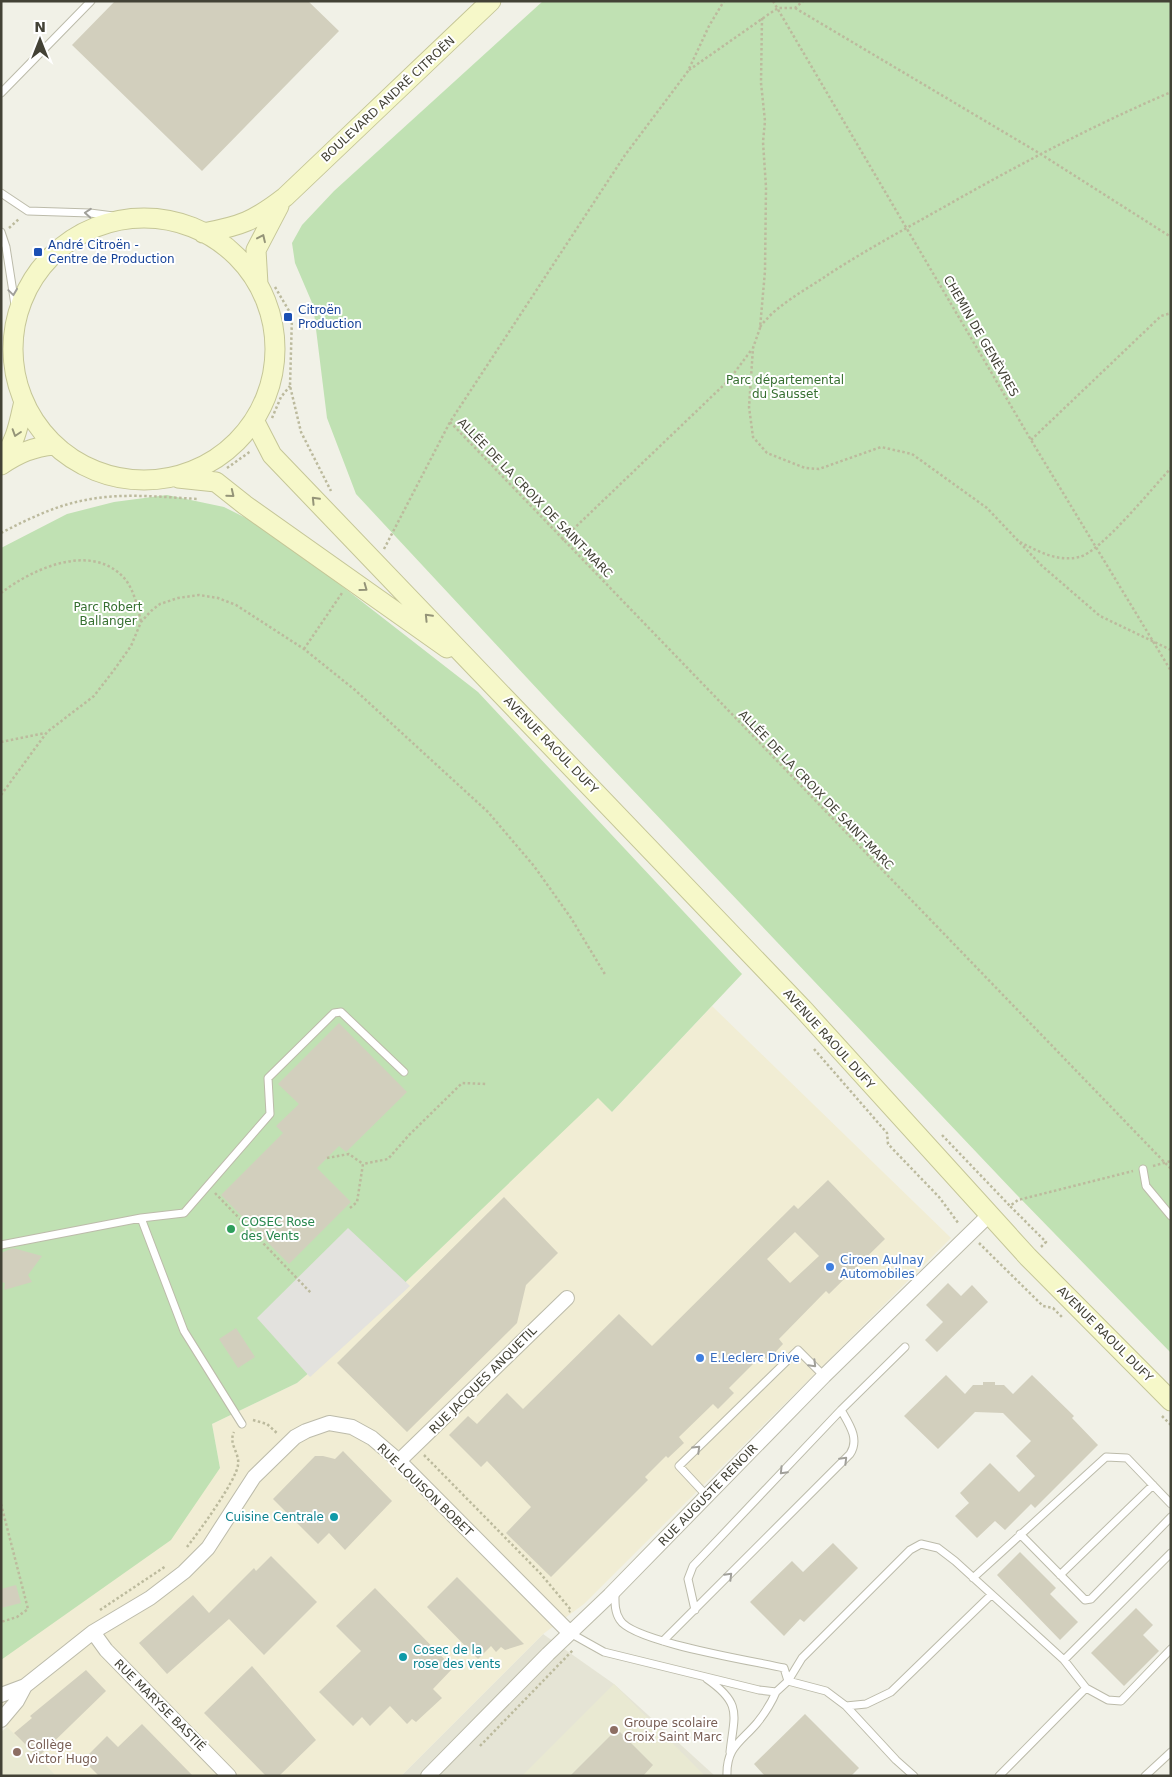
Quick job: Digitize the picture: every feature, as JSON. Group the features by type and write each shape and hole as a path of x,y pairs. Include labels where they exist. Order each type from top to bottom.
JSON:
{"main road":[{"name":"BOULEVARD ANDRÉ CITROËN","path":"203,233 235,227 258,218 284,198 491,1"},
{"name":"BOULEVARD ANDRÉ CITROËN","path":"258,284 256,250 284,198"},
{"path":"137,219 171,221 203,233 225,246 237,258 258,284 268,306 274,329 275,353 268,392 254,420 238,440 218,458 195,470 170,478 145,480 120,478 96,471 74,460 54,445 37,425 24,401 15,374 13,346 17,318 31,284 41,268 60,248 83,233 109,223 137,219"},
{"path":"1,461 17,434 24,401"},
{"name":"AVENUE RAOUL DUFY","path":"254,420 272,455 803,1010 1164,1406"},
{"path":"1,465 17,454 34,447 54,445"},
{"name":"AVENUE RAOUL DUFY","path":"170,478 216,482 245,505 486,677"}],"street":[{"name":"RUE AUGUSTE RENOIR","path":"428,1776 615,1590 824,1376 988,1215"},
{"name":"RUE JACQUES ANQUETIL","path":"399,1461 567,1298"},
{"name":"RUE LOUISON BOBET","path":"25,1686 92,1632 150,1598 184,1572 208,1548 245,1488 295,1437 315,1427 329,1423 341,1424 362,1432 399,1461 570,1633"},
{"name":"RUE MARYSE BASTIÉ","path":"92,1632 106,1650 230,1776"},
{"path":"1,1695 25,1686"},
{"path":"1,1720 17,1702 25,1686"}],"lane":[{"path":"1,93 91,1"},
{"path":"1,193 28,211 90,213 137,219"},
{"path":"2,233 17,318"},
{"path":"1,1245 141,1218 184,1213 270,1114 268,1078 334,1013 341,1012 404,1072"},
{"path":"1143,1169 1146,1186 1171,1216"},
{"path":"141,1218 184,1332 242,1424"},
{"path":"695,1610 688,1579 692,1566 841,1410 905,1348"},
{"path":"707,1496 679,1466 798,1350 824,1376"},
{"path":"663,1641 850,1454 854,1448 854,1437 841,1410"},
{"path":"972,1578 1106,1457 1127,1458 1171,1504"},
{"path":"1060,1575 1153,1485"},
{"path":"1020,1534 1085,1600 1090,1599 1171,1517"},
{"path":"730,1754 740,1739 770,1707 776,1692 788,1681 802,1658 910,1550 921,1544 938,1548 1064,1660 1086,1688 1108,1700 1121,1701 1171,1649"},
{"path":"1064,1660 1171,1553"},
{"path":"615,1590 615,1608 620,1621 641,1635 784,1668 788,1681"},
{"path":"846,1706 866,1704 892,1692 991,1595"},
{"path":"570,1633 604,1652 776,1692"},
{"path":"703,1676 726,1694 732,1705 735,1729 727,1776"},
{"path":"788,1681 826,1691 846,1706 896,1760 914,1776"},
{"path":"1000,1776 1086,1688"},
{"path":"1145,1776 1171,1752"}],"path":[{"path":"384,549 450,422 625,155 688,71 709,26 724,1"},
{"name":"CHEMIN DE GENÈVRES","path":"773,1 819,83 907,227 1031,440 1171,671"},
{"path":"795,8 803,1"},
{"path":"688,71 778,8 795,8 1039,153 1171,237"},
{"path":"762,18 761,83 766,121 763,142 766,187 765,271 760,328 753,348 749,407 753,436 767,453 805,468 818,469 881,447 912,454 987,508 1041,565 1100,616 1171,650"},
{"path":"760,328 769,315 794,297 849,261 907,227 1039,153 1171,92"},
{"path":"2,233 28,211"},
{"path":"1031,440 1161,316 1171,313"},
{"path":"562,540 729,380 753,348"},
{"path":"290,386 301,432 323,479"},
{"name":"ALLÉE DE LA CROIX DE SAINT-MARC","path":"450,422 1171,1169"},
{"path":"1018,541 1039,552 1061,559 1081,557 1096,547 1171,468"},
{"path":"1,533 60,506 90,499 123,496 202,499"},
{"path":"1,593 34,572 60,562 86,561 107,566 125,579 137,603 141,622"},
{"path":"304,649 345,588"},
{"path":"1,795 47,732 94,696 131,646 141,622 160,604 178,598 199,595 218,598 236,605 304,649 370,703 488,812 539,874 571,918 606,976"},
{"path":"1,742 47,732"},
{"path":"810,1042 821,1058 887,1133 888,1144 939,1198 969,1235 994,1256 1043,1306 1053,1308 1066,1321"},
{"path":"327,1158 349,1154 363,1164 388,1159 409,1135 462,1083 487,1084"},
{"path":"1028,1257 1046,1242 1010,1206 1018,1200 1171,1161"},
{"path":"350,1208 357,1202 363,1164"},
{"path":"208,1186 311,1293"},
{"path":"1164,1406 1171,1425"},
{"path":"184,1550 201,1530 236,1471 238,1456 234,1450 232,1436 242,1424 251,1420 267,1424 288,1444"},
{"path":"1,1504 28,1608 17,1617 1,1622"},
{"path":"98,1611 171,1562"}],"shaded area":[{"path":"712,1006 951,1238 584,1604 543,1634 401,1776 56,1776 1,1722 1,1660 220,1468 212,1424 297,1383 323,1361 598,1097 612,1112"},
{"path":"348,1228 410,1286 310,1377 257,1318"},
{"path":"543,1634 614,1684 715,1776 401,1776"},
{"name":"Groupe scolaire Croix Saint Marc","path":"614,1684 705,1776 522,1776"},
{"name":"Collège Victor Hugo","path":"7,1727 56,1776 1,1776 1,1732"}],"green space":[{"name":"Parc départemental du Sausset","path":"543,1 1171,1 1171,1353 1015,1193 555,708 356,494 327,418 313,305 295,263 292,243 302,225 334,191"},
{"name":"COSEC Rose des Vents","path":"167,495 224,507 270,530 478,692 742,974 612,1112 598,1098 323,1361 297,1383 212,1424 220,1468 171,1540 1,1660 1,548 67,514 114,502"}],"building":[{"path":"115,1 308,1 339,31 202,171 72,45"},
{"path":"339,1023 407,1092 346,1152 339,1146 317,1168 351,1202 289,1264 221,1195 283,1133 276,1126 299,1104 278,1084"},
{"path":"828,1180 885,1239 829,1294 826,1291 779,1339 783,1344 768,1360 762,1355 729,1388 734,1393 718,1409 713,1404 679,1437 684,1443 668,1458 666,1456 645,1477 648,1480 551,1577 506,1533 531,1507 487,1461 481,1467 449,1435 468,1416 477,1424 507,1393 523,1409 619,1314 652,1346 794,1205 798,1209","holes":["795,1232 819,1256 790,1283 767,1259"]},
{"path":"504,1197 558,1253 526,1285 517,1323 407,1432 337,1363"},
{"path":"13,1248 42,1256 28,1275 32,1282 4,1290 5,1283 1,1282 1,1253"},
{"path":"948,1283 961,1296 972,1285 988,1302 937,1352 925,1340 943,1322 926,1305"},
{"path":"236,1328 255,1357 238,1368 219,1339"},
{"path":"946,1375 965,1394 973,1385 983,1385 983,1382 995,1382 995,1385 1004,1385 1013,1394 1032,1375 1074,1416 1072,1418 1098,1445 1035,1508 1031,1504 1005,1530 995,1521 977,1538 955,1516 969,1503 960,1493 990,1463 1019,1492 1035,1476 1016,1456 1031,1441 1003,1413 975,1412 938,1449 904,1416"},
{"name":"Cuisine Centrale","path":"343,1451 392,1501 345,1550 329,1533 318,1544 273,1499 315,1456 335,1459"},
{"path":"833,1543 858,1568 804,1622 800,1619 784,1636 750,1602 792,1561 803,1572"},
{"path":"1020,1552 1056,1588 1050,1594 1078,1622 1060,1640 997,1575"},
{"path":"271,1556 317,1602 264,1655 229,1619 167,1674 139,1643 193,1595 209,1613 254,1568 256,1571"},
{"path":"457,1577 524,1644 505,1650 501,1647 496,1652 491,1646 478,1659 427,1607"},
{"path":"16,1585 21,1603 1,1608 1,1589"},
{"name":"Cosec de la rose des vents","path":"375,1588 453,1668 433,1689 442,1698 416,1722 412,1719 407,1724 390,1706 370,1726 362,1717 353,1726 319,1692 361,1651 336,1626"},
{"path":"1136,1608 1153,1625 1143,1635 1159,1651 1124,1686 1091,1653"},
{"path":"252,1666 316,1740 279,1776 266,1776 204,1713"},
{"path":"86,1670 106,1691 38,1757 14,1733 32,1718 30,1716"},
{"path":"805,1714 859,1768 851,1776 765,1776 754,1764"},
{"path":"142,1724 193,1776 99,1776 83,1760 107,1736 118,1747"},
{"path":"617,1729 653,1765 643,1776 570,1776"}],"place":[{"name":"André Citroën - Centre de Production","path":"38,252"},
{"name":"Citroën Production","path":"288,317"},
{"name":"COSEC Rose des Vents","path":"231,1229"},
{"name":"Ciroen Aulnay Automobiles","path":"830,1267"},
{"name":"E.Leclerc Drive","path":"700,1358"},
{"name":"Cuisine Centrale","path":"334,1517"},
{"name":"Cosec de la rose des vents","path":"403,1657"},
{"name":"Groupe scolaire Croix Saint Marc","path":"614,1730"},
{"name":"Collège Victor Hugo","path":"17,1752"}],"park label":[{"name":"Parc Robert Ballanger","path":"108,614"}]}
